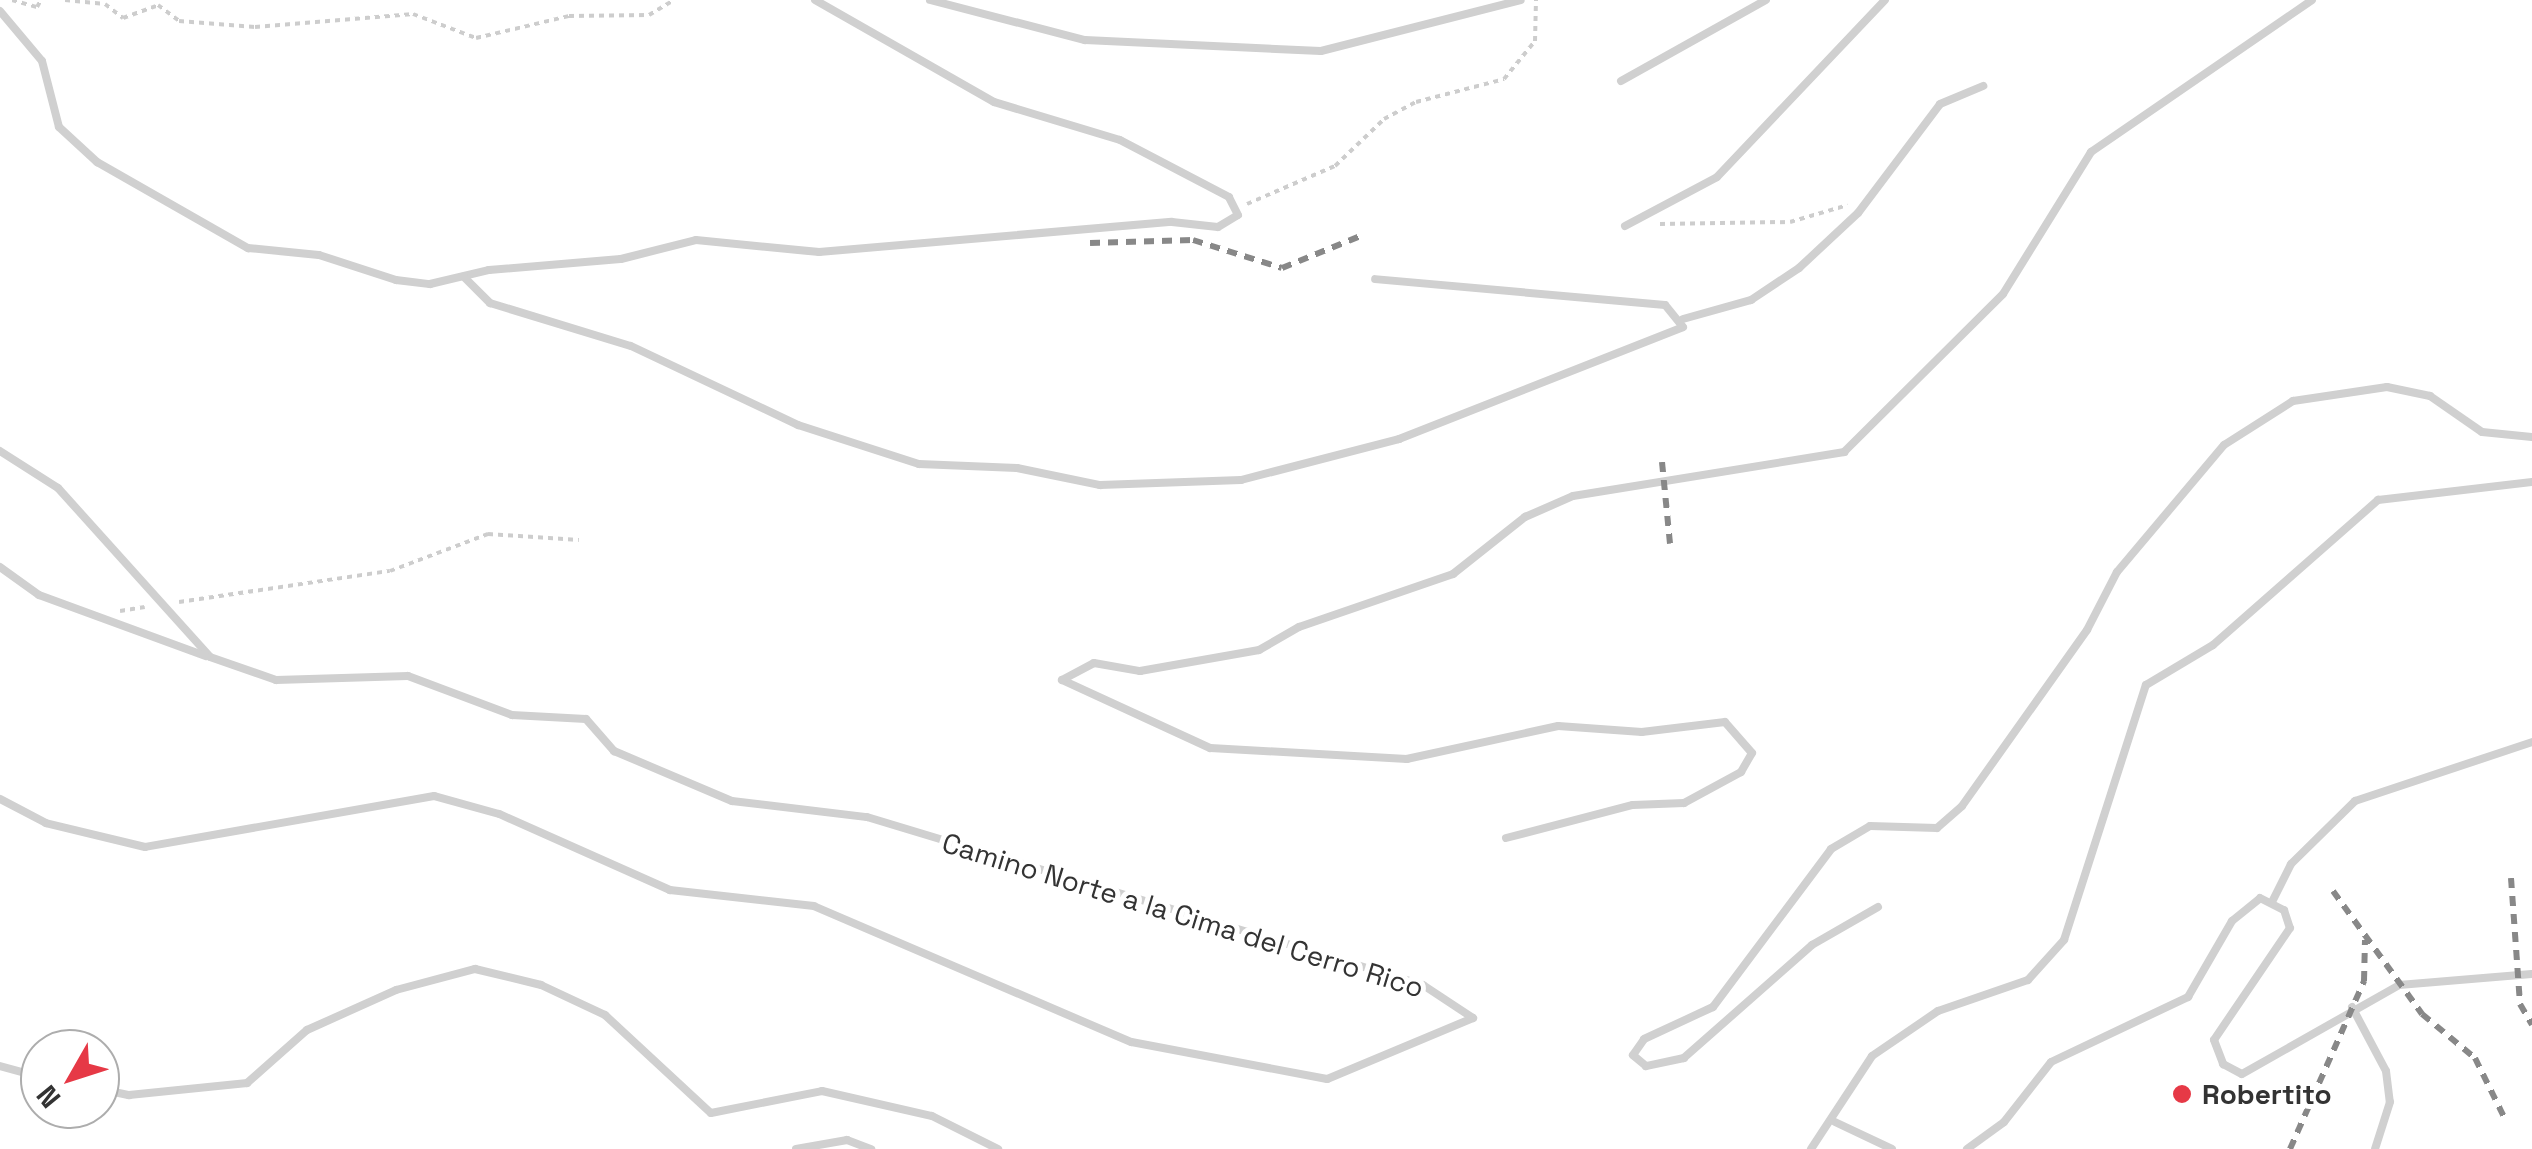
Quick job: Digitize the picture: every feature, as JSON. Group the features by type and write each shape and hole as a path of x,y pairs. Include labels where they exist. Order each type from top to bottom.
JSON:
{"lane":[{"path":"0,11 42,61 59,126 172,208 248,248 318,255 396,280 464,277 621,259 696,240 819,252 1172,222 1218,227 1238,208 1120,140 994,102 815,0"},
{"path":"930,0 1085,40 1321,50 1522,0"},
{"path":"1622,81 1766,0"},
{"path":"1625,226 1718,177 1885,0"},
{"path":"1506,838 1633,805 1684,803 1741,772 1752,753 1724,722 1642,732 1558,726 1407,759 1210,748 1062,680 1094,663 1140,671 1259,650 1298,627 1453,574 1525,517 1573,496 1844,452 2003,294 2091,152 2312,0"},
{"path":"464,277 490,303 631,346 798,426 919,464 1017,468 1100,485 1241,480 1400,439 1582,360 1675,334 1683,319 1750,300 1799,268 1862,201 1940,104 1982,86"},
{"path":"1376,279 1666,306 1683,319"},
{"path":"1878,908 1812,945 1684,1058 1646,1066 1633,1054 1644,1039 1713,1008 1831,849 1870,826 1937,828 1962,806 2088,630 2117,572 2224,445 2293,401 2387,387 2430,396 2482,432 2532,437"},
{"name":"Camino Norte a la Cima del Cerro Rico","path":"0,451 58,488 210,657 276,680 408,676 512,715 586,719 614,751 732,802 867,817 1423,985 1472,1018 1327,1080 1130,1042 814,906 670,890 499,814 434,796 145,847 46,823 0,798"},
{"path":"1811,1149 1835,1122 1838,1096 1872,1056 1938,1010 2028,980 2064,940 2146,684 2214,645 2378,500 2532,482"},
{"path":"0,567 39,595 210,657"},
{"path":"2273,900 2292,864 2355,800 2518,745 2532,745"},
{"path":"2273,900 2290,928 2224,1013 2214,1040 2223,1064 2242,1074 2264,1066 2352,1007 2432,978 2532,974"},
{"path":"1968,1149 2004,1122 2052,1062 2188,997 2245,905 2273,900"},
{"path":"120,1094 247,1082 307,1030 396,990 475,969 542,985 604,1015 711,1113 822,1092 932,1116 998,1149"},
{"path":"2352,1007 2386,1072 2390,1102 2375,1149"},
{"path":"1835,1122 1892,1149"},
{"path":"796,1149 847,1140 870,1149"}],"path":[{"path":"12,0 37,8 41,0"},
{"path":"65,0 104,4 123,18 158,6 179,21 255,26 412,14 476,38 570,16 649,15 674,0"},
{"path":"1238,208 1335,166 1384,119 1416,102 1504,79 1535,41 1536,0"},
{"path":"1625,226 1790,222 1862,201"},
{"path":"100,614 390,571 488,534 579,540"}],"railway":[{"path":"1090,243 1193,240 1282,268 1363,235"},
{"path":"1662,462 1670,544"},
{"path":"2511,878 2520,1004 2532,1025"},
{"path":"2333,891 2422,1014 2475,1058 2505,1119"},
{"path":"2290,1149 2364,981 2365,940"}],"place":[{"name":"Robertito","path":"2182,1094"}]}
